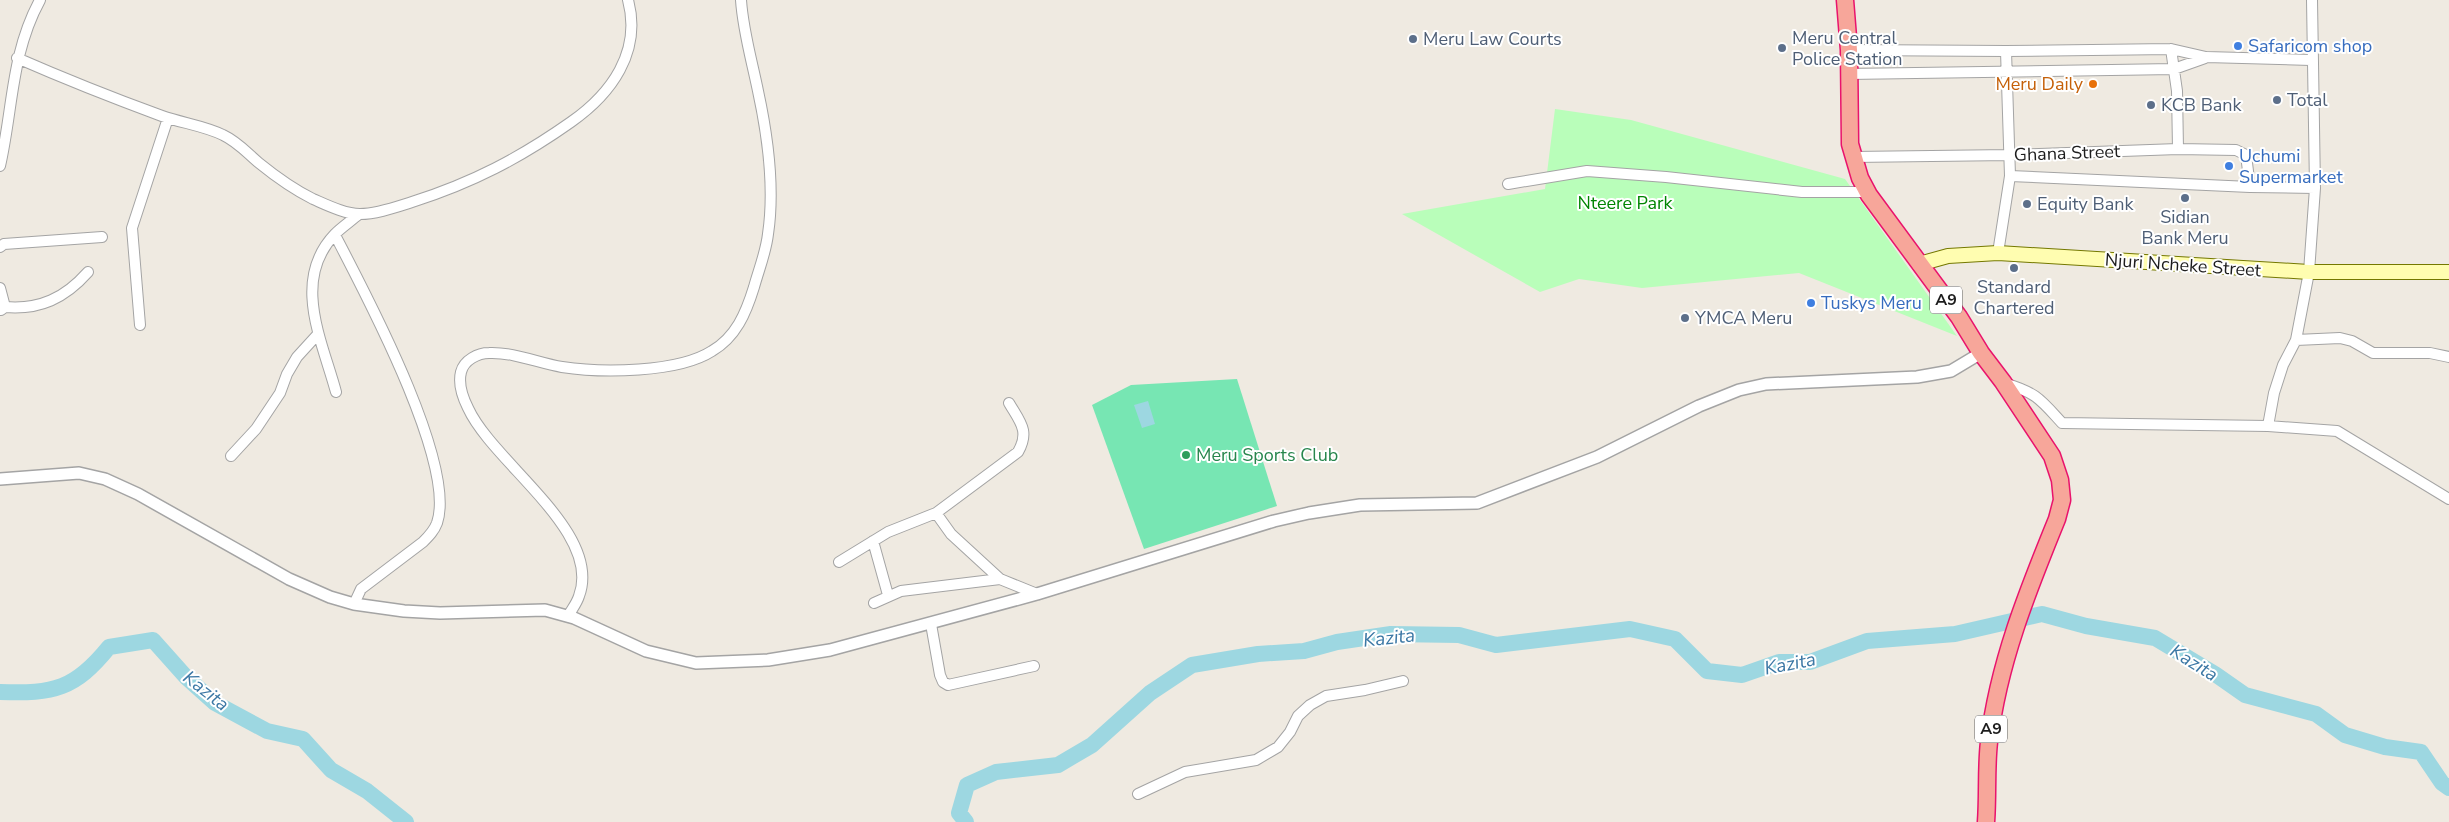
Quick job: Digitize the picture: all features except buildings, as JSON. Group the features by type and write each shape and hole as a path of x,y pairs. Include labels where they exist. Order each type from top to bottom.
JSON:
{"highway":[{"name":"A9","path":"1845,0 1849,50 1850,144 1853,158 1868,192 1959,317 1981,353 2003,382 2052,456 2060,480 2062,500 2057,519 2012,639 1995,705 1989,742 1986,822"}],"main road":[{"name":"Njuri Ncheke Street","path":"1919,264 1948,256 1998,253 2309,272 2449,272"}],"street":[{"path":"0,166 17,58 26,28 40,0"},
{"path":"17,58 76,85 168,118 221,134 238,143 262,165 311,198 338,209 359,214 398,206 473,181 543,142 576,118 601,98 614,81 624,62 629,42 630,8 628,0"},
{"path":"568,616 580,594 581,566 578,549 572,536 552,511 480,430 462,396 460,374 469,360 489,353 513,355 560,366 614,370 672,365 692,360 710,353 728,341 747,308 764,257 771,210 766,136 741,0"},
{"path":"2268,426 2274,393 2283,365 2296,340 2309,272 2315,188 2312,0"},
{"path":"1849,50 2171,49 2206,57 2312,60"},
{"path":"2171,49 2178,112 2178,149"},
{"path":"1998,253 2010,176 2006,51"},
{"path":"1848,74 2006,72 2085,68 2174,69 2206,57"},
{"path":"140,325 132,228 168,118"},
{"name":"Ghana Street","path":"1853,158 2178,149 2236,150 2245,152 2250,187"},
{"path":"1508,184 1587,171 1666,177 1802,192 1868,192"},
{"path":"2010,176 2250,187 2315,188"},
{"path":"336,392 318,334 310,289 320,256 335,235 359,214"},
{"path":"335,235 403,374 431,454 437,481 439,511 432,533 361,589 354,604"},
{"path":"0,247 4,244 102,236"},
{"path":"0,288 2,309 30,306 59,297 76,287 88,272"},
{"path":"231,456 256,429 280,393 287,374 297,357 318,334"},
{"path":"2296,340 2340,338 2352,341 2373,353 2430,353 2449,357"},
{"path":"0,479 79,472 105,479 138,494 289,579 330,597 354,604 396,610 440,613 533,609 568,616 646,651 696,663 738,663 804,656 931,624 1037,594 1274,521 1309,513 1360,505 1477,503 1597,457 1699,406 1739,390 1766,384 1917,377 1952,371 1981,353"},
{"path":"2003,382 2039,397 2062,423 2268,426 2337,431 2449,499"},
{"path":"839,562 900,527 936,513 1018,452 1024,437 1022,426 1009,403"},
{"path":"936,513 951,534 1000,580 1037,594"},
{"path":"873,541 888,595"},
{"path":"874,603 888,595 919,588 1000,580"},
{"path":"931,624 940,674 943,682 948,685 1034,666"},
{"path":"1138,794 1185,772 1256,760 1278,747 1302,711 1326,696 1365,690 1403,681"}],"green space":[{"name":"Nteere Park","path":"1555,109 1631,120 1845,179 1957,336 1799,273 1642,288 1579,279 1540,292 1402,214 1545,189"},
{"name":"Meru Sports Club","path":"1237,379 1277,506 1144,549 1092,405 1131,385"}],"water":[{"path":"1148,401 1155,424 1142,428 1134,405"}],"waterway":[{"name":"Kazita","path":"966,822 959,813 967,785 996,772 1058,765 1092,745 1150,693 1192,665 1258,654 1304,651 1337,642 1391,634 1459,635 1496,645 1630,629 1675,639 1707,671 1742,675 1779,662 1810,662 1867,641 1955,634 2042,614 2086,626 2155,638 2215,674 2245,695 2316,714 2345,735 2385,747 2421,752 2442,783 2449,788"},
{"name":"Kazita","path":"0,692 35,692 62,686 85,672 109,647 153,640 186,677 215,703 267,731 303,739 331,770 367,791 406,822"}],"place":[{"name":"Meru Law Courts","path":"1413,39"},
{"name":"Safaricom shop","path":"2238,46"},
{"name":"Meru Central Police Station","path":"1782,48"},
{"name":"Meru Daily","path":"2093,84"},
{"name":"Total","path":"2277,100"},
{"name":"KCB Bank","path":"2151,105"},
{"name":"Uchumi Supermarket","path":"2229,166"},
{"name":"Sidian Bank Meru","path":"2185,198"},
{"name":"Equity Bank","path":"2027,204"},
{"name":"Standard Chartered","path":"2014,268"},
{"name":"Tuskys Meru","path":"1811,303"},
{"name":"YMCA Meru","path":"1685,318"},
{"name":"Meru Sports Club","path":"1186,455"}]}
